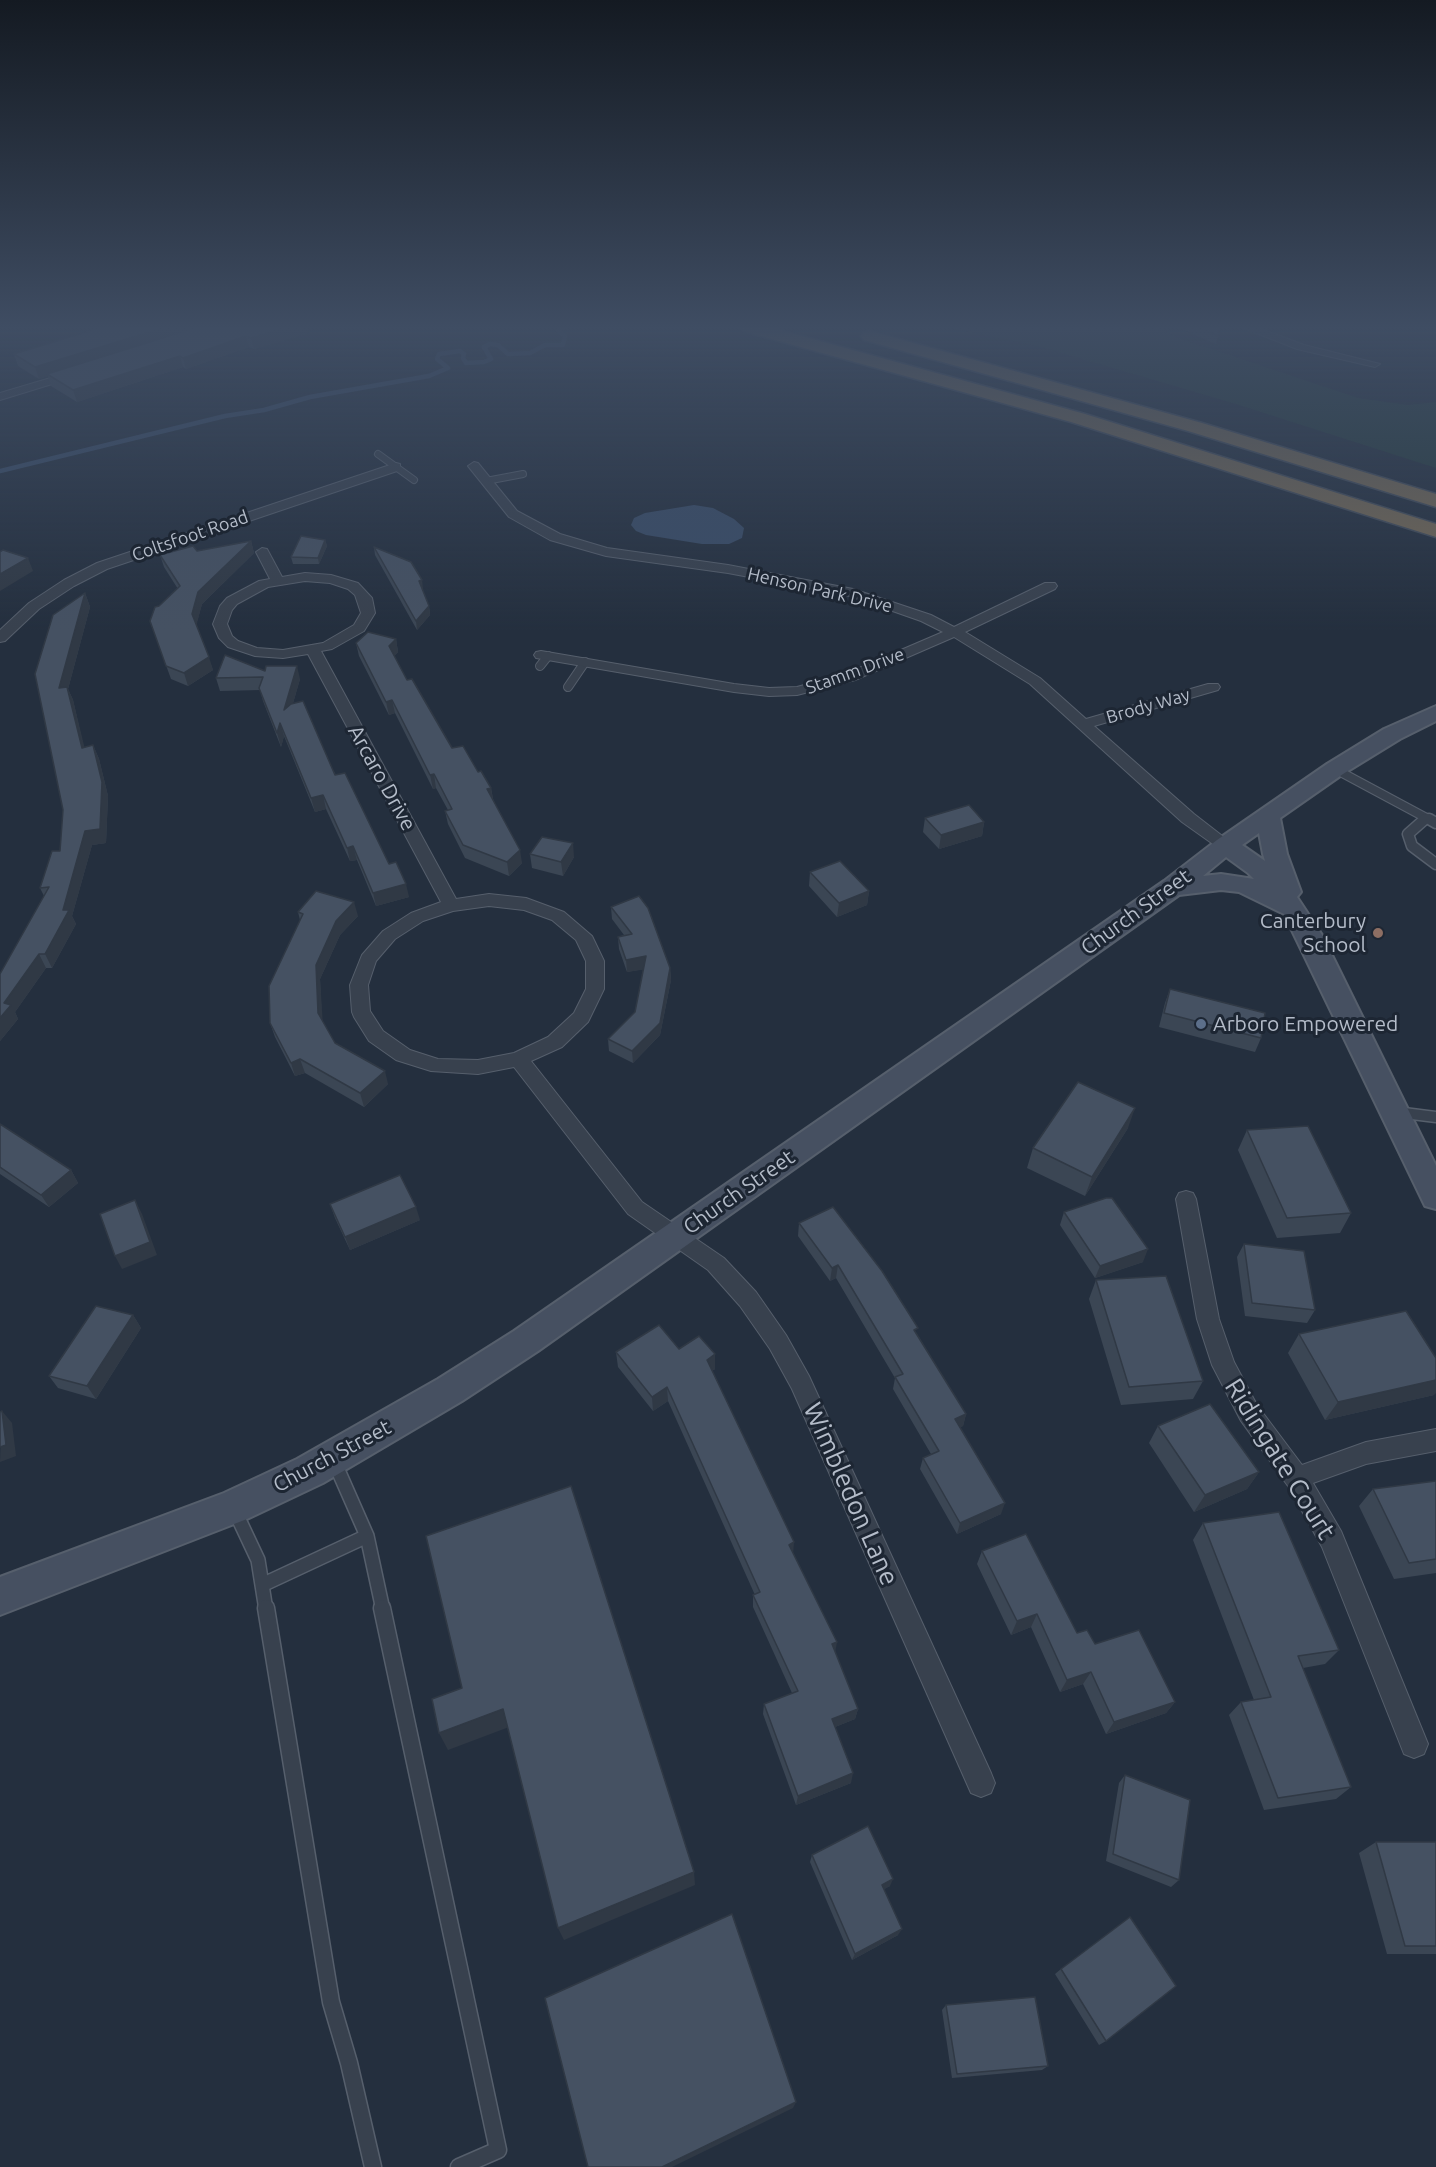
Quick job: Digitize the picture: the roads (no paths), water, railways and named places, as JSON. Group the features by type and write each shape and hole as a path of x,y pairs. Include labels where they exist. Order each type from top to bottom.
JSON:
{"highway":[{"path":"1111,428 1436,531"},
{"path":"1196,428 1436,501"}],"street":[{"name":"Henson Park Drive","path":"474,466 513,514 555,537 606,552 728,569 853,593 894,606 954,632 1014,666 1058,700 1188,818 1226,845"},
{"name":"Coltsfoot Road","path":"0,638 34,606 69,583 102,566 396,467"},
{"path":"262,552 277,580"},
{"path":"305,577 332,579 352,586 365,598 368,612 359,628 340,641 313,650 283,654 255,652 233,644 221,631 221,616 232,601 251,589 277,580 305,577"},
{"name":"Stamm Drive","path":"543,659 585,662 769,693 797,691 850,676 954,632 1050,586"},
{"name":"Arcaro Drive","path":"313,650 451,905"},
{"name":"Brody Way","path":"1083,724 1213,687"},
{"name":"Church Street","path":"0,1596 234,1507 333,1458 381,1431 497,1359 676,1236 1173,887 1226,845 1335,769 1392,734 1436,713"},
{"path":"1268,816 1275,854 1294,909"},
{"path":"1226,845 1257,867 1275,884 1294,909 1309,935 1436,1197"},
{"path":"1173,887 1210,882 1242,884 1264,892 1294,909"},
{"path":"489,900 526,904 558,916 583,936 595,961 595,989 581,1017 555,1042 518,1059 478,1067 438,1066 403,1055 376,1036 362,1012 359,985 368,959 389,935 417,917 451,905 489,900"},
{"path":"518,1059 635,1208 676,1236"},
{"name":"Ridingate Court","path":"1186,1199 1208,1319 1222,1365 1249,1413 1297,1478 1332,1540 1414,1744"},
{"name":"Wimbledon Lane","path":"676,1236 716,1264 748,1299 801,1383 981,1784"},
{"path":"1297,1478 1365,1453 1436,1440"}],"lane":[{"path":"378,454 414,480"},
{"path":"486,481 523,474"},
{"path":"568,687 585,662"},
{"path":"1335,769 1436,823"},
{"path":"1426,818 1408,834 1412,846 1436,864"},
{"path":"1396,1112 1436,1117"},
{"path":"333,1458 367,1536 498,2150 459,2167"},
{"path":"234,1507 258,1560 331,2002 349,2063 372,2167"},
{"path":"262,1585 367,1536"}],"water":[{"path":"694,505 713,508 734,519 744,528 742,538 729,544 702,544 646,535 636,531 631,525 634,518 645,513"}],"waterway":[{"path":"0,471 175,428"}],"place":[{"name":"Canterbury School","path":"1378,933"},
{"name":"Arboro Empowered","path":"1201,1024"}]}
